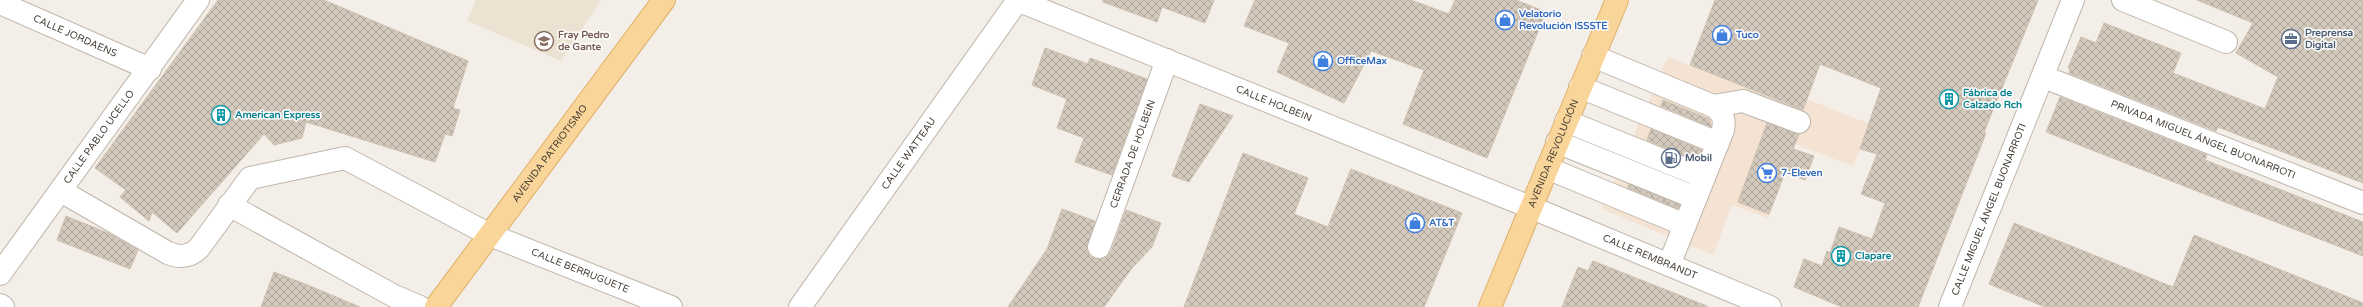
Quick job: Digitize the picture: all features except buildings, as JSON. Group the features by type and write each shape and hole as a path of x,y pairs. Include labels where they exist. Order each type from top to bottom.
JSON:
{"main road":[{"name":"AVENIDA PATRIOTISMO","path":"436,307 664,0"},
{"name":"AVENIDA REVOLUCIÓN","path":"1490,307 1530,207 1617,0"}],"street":[{"name":"CALLE PABLO UCELLO","path":"0,274 198,0"},
{"name":"CALLE HOLBEIN","path":"1017,0 1530,207"},
{"name":"CALLE WATTEAU","path":"800,307 1017,0"},
{"name":"CALLE MIGUEL ÁNGEL BUONARROTI","path":"1950,307 2044,78 2073,0"},
{"path":"2123,0 2226,42"},
{"name":"CALLE JORDAENS","path":"0,2 150,68"},
{"name":"CERRADA DE HOLBEIN","path":"1099,248 1167,60"},
{"path":"1586,72 1713,106 1721,112 1725,120 1721,137 1668,265"},
{"path":"1586,72 1721,137"},
{"name":"PRIVADA MIGUEL ÁNGEL BUONARROTI","path":"2044,78 2363,203"},
{"path":"1713,106 1743,102 1799,122"},
{"path":"1569,114 1707,171"},
{"path":"1552,156 1690,212"},
{"path":"1552,156 1690,212"},
{"name":"CALLE BERRUGUETE","path":"61,191 168,253 182,256 194,252 199,248 250,178 345,158 490,235 671,307"},
{"path":"229,205 394,296 420,307"},
{"name":"CALLE REMBRANDT","path":"1530,207 1770,307"}],"shaded area":[{"name":"Fray Pedro de Gante","path":"476,0 601,0 561,61 467,21"},
{"path":"1668,57 1803,110 1807,99 1870,124 1853,166 1795,144 1768,218 1732,205 1713,255 1602,209"}],"place":[{"name":"Velatorio Revolución ISSSTE","path":"1505,20"},
{"name":"Tuco","path":"1722,35"},
{"name":"Preprensa Digital","path":"2291,39"},
{"name":"Fray Pedro de Gante","path":"544,41"},
{"name":"OfficeMax","path":"1323,61"},
{"name":"Fábrica de Calzado Rch","path":"1949,99"},
{"name":"American Express","path":"221,115"},
{"name":"Mobil","path":"1671,158"},
{"name":"7-Eleven","path":"1767,173"},
{"name":"AT&T","path":"1415,223"},
{"name":"Clapare","path":"1841,256"}]}
